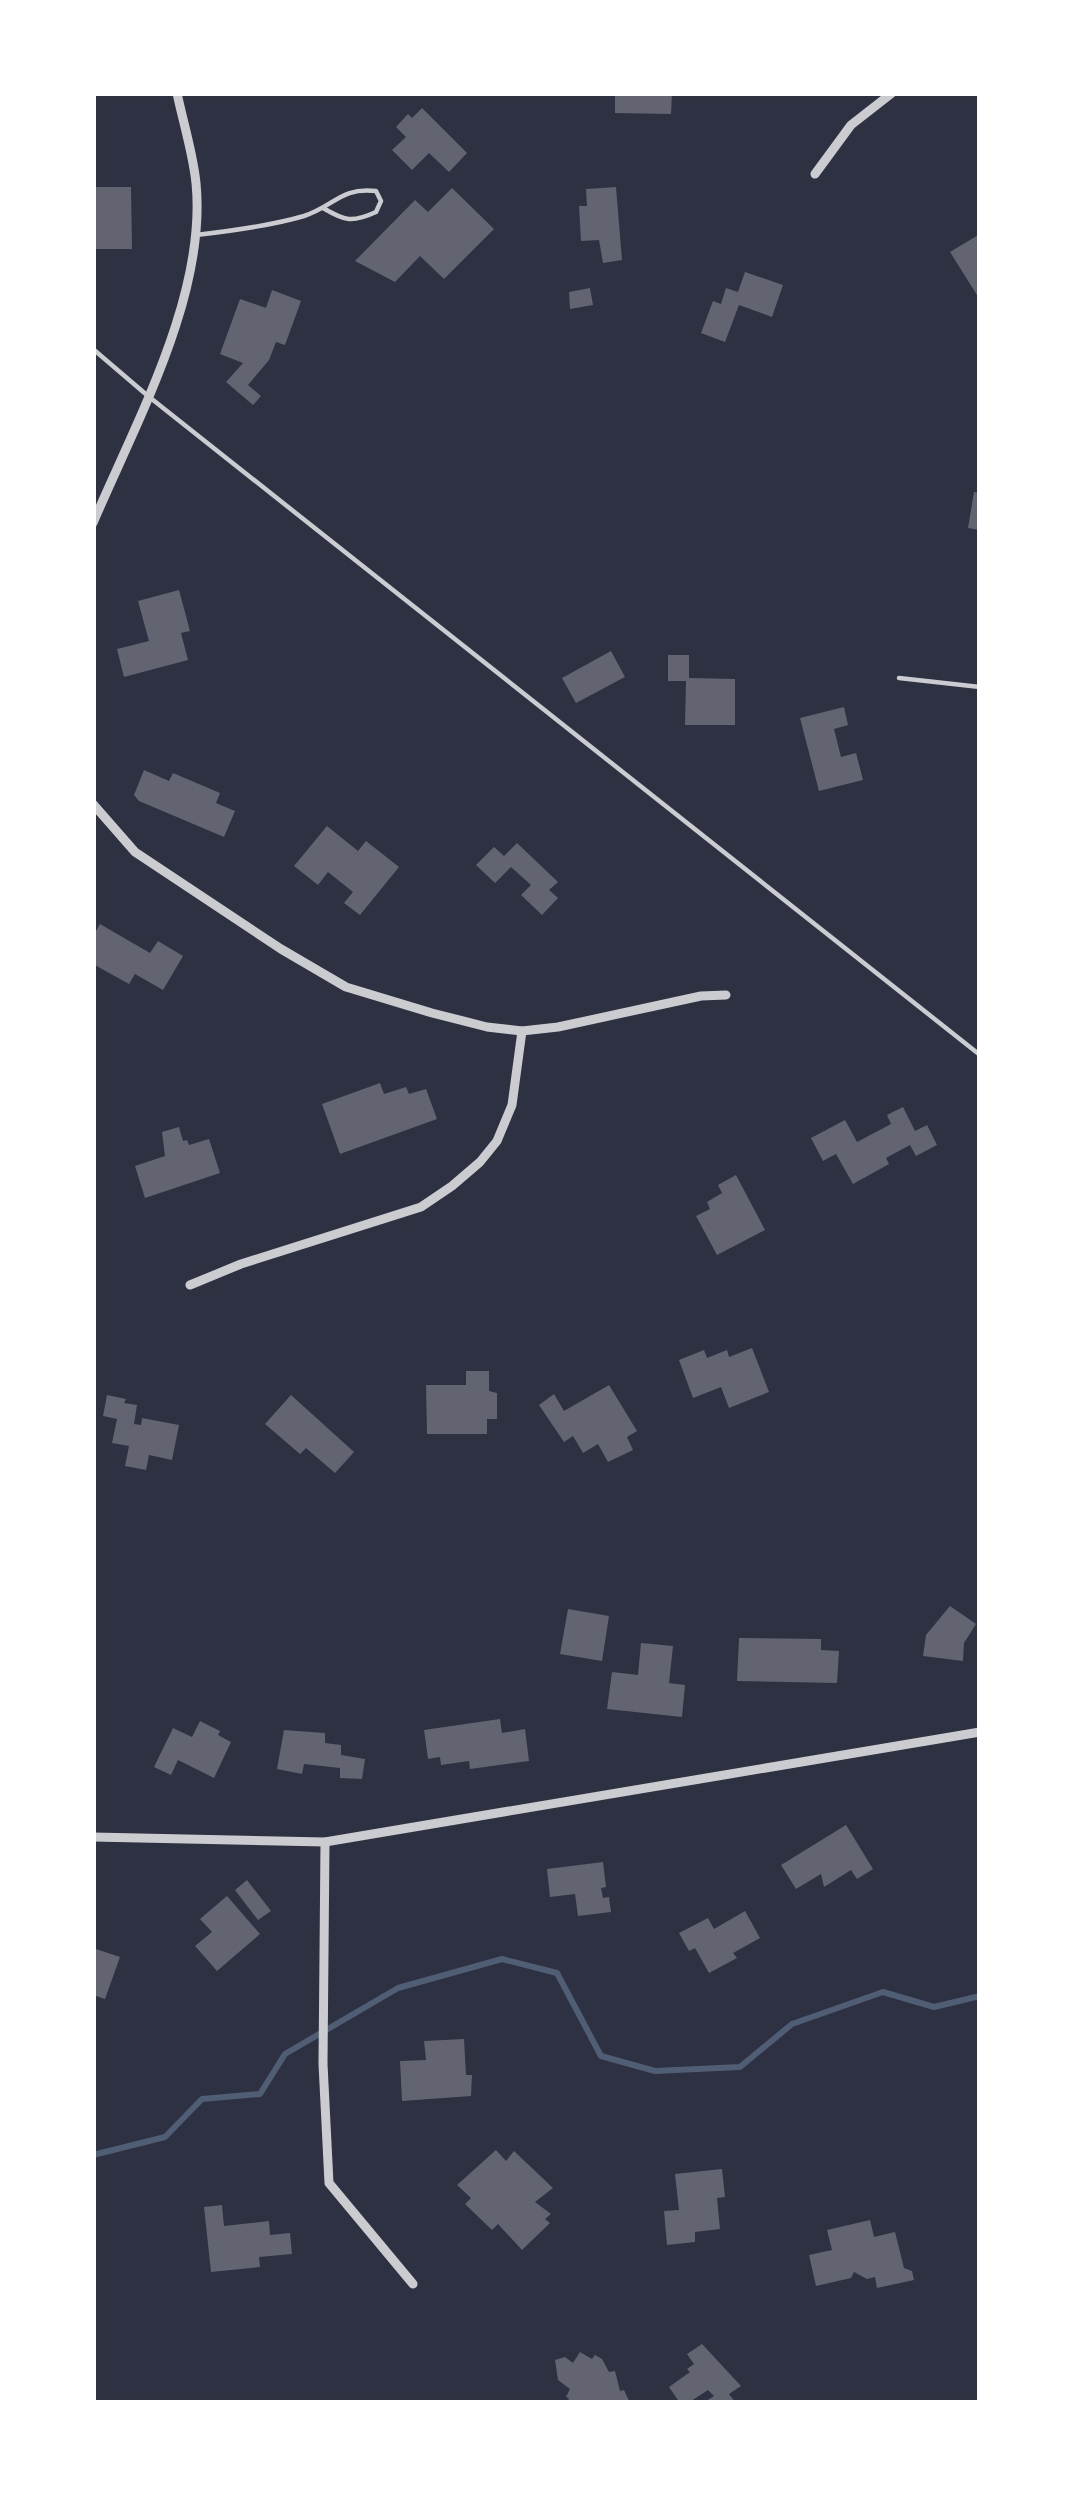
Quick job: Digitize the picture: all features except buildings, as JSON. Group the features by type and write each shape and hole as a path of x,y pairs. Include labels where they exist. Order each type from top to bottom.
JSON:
{"street":[{"path":"93,523 169,344 191,266 196,182 177,93"},
{"path":"815,174 851,125 892,93"},
{"path":"93,804 136,852 346,987 469,1022 522,1031 727,995"},
{"path":"190,1286 241,1264 421,1207 452,1186 480,1162 503,1128 512,1106 522,1031"},
{"path":"93,1837 326,1842 980,1732"},
{"path":"326,1842 323,2064 329,2183 413,2284"}],"lane":[{"path":"196,235 302,216 354,190 376,191 382,201 376,212 364,218 344,220 323,208"},
{"path":"93,349 980,1055"},
{"path":"899,678 980,688"}],"waterway":[{"path":"93,2155 165,2137 202,2099 260,2094 285,2054 398,1988 502,1959 557,1973 601,2056 655,2071 740,2067 792,2024 883,1992 934,2007 980,1996"}]}
